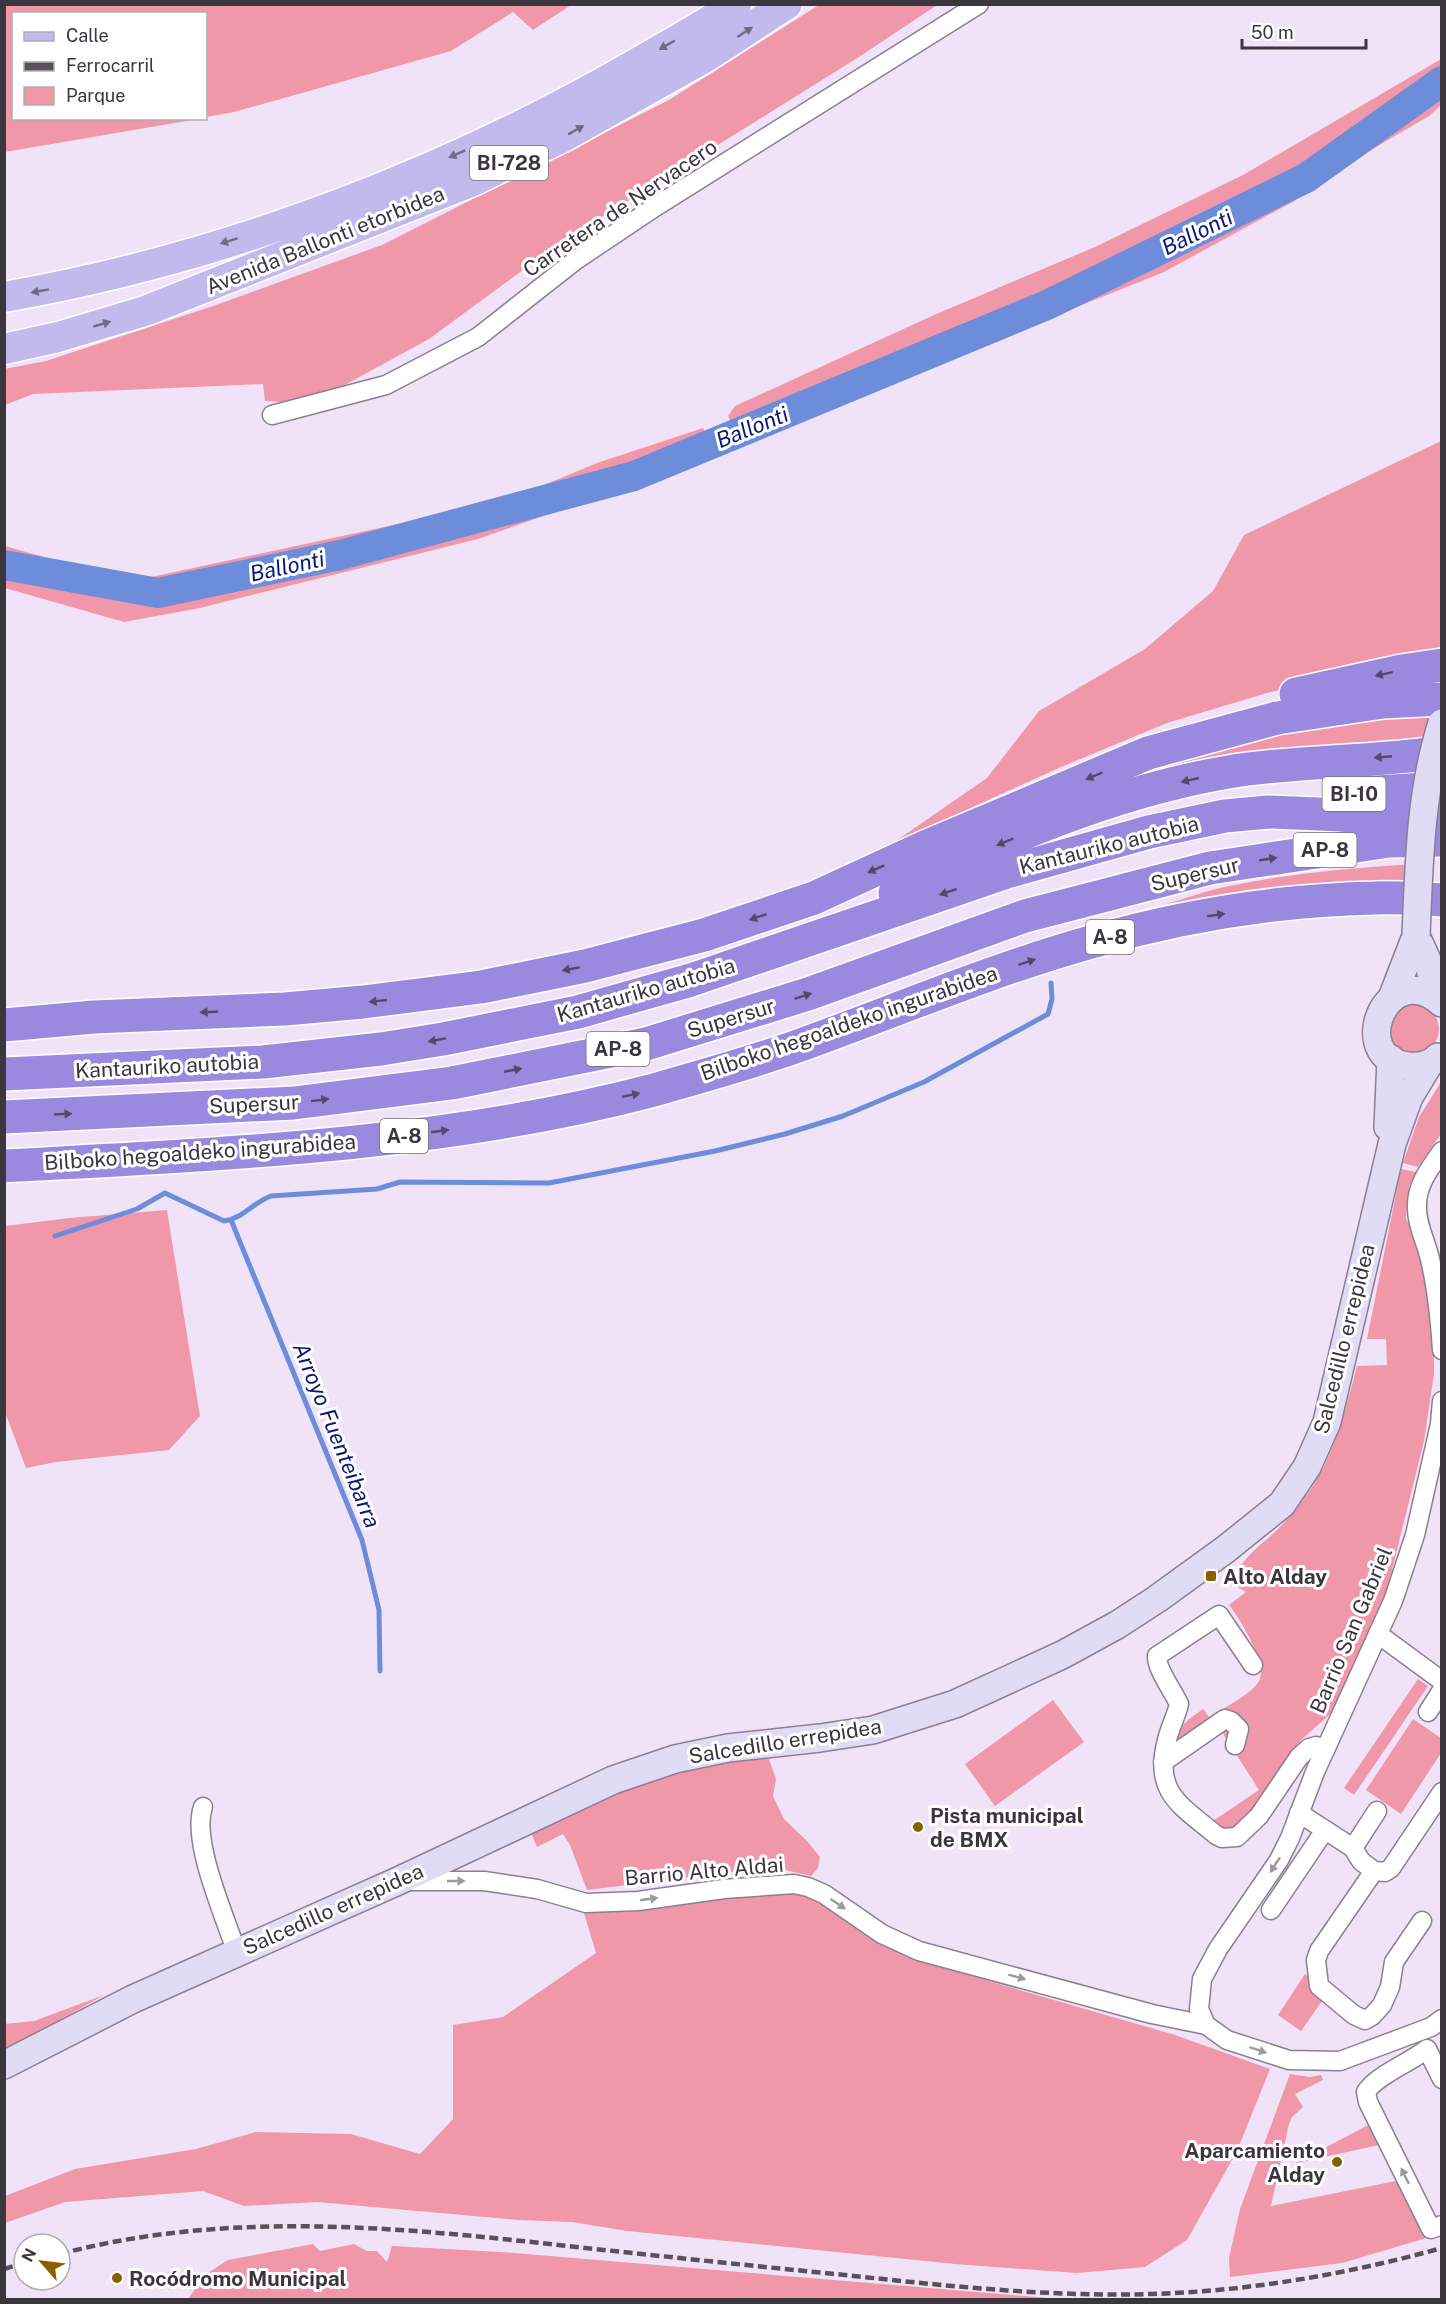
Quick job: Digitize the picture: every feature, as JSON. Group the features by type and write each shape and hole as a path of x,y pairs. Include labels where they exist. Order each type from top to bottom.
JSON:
{"highway":[{"path":"1148,753 1169,735 1281,698 1401,671 1442,665"},
{"path":"4,1024 94,1017 285,1009 363,1002 481,987 585,966 704,935 814,898 925,847 1148,753 1277,718 1383,702 1442,699"},
{"path":"778,952 937,871 1055,822 1154,789 1192,779 1264,767 1442,752"},
{"name":"BI-10","path":"1268,812 1342,795 1442,788"},
{"name":"AP-8","path":"1268,812 1343,815 1442,811"},
{"name":"Kantauriko autobia","path":"4,1074 263,1062 381,1049 578,1012 691,980 778,952 1010,871 1149,832 1225,816 1268,812"},
{"name":"Supersur","path":"4,1117 294,1103 452,1083 646,1044 808,994 1025,916 1210,868 1389,840 1442,840"},
{"name":"Bilboko hegoaldeko ingurabidea","path":"4,1166 181,1156 344,1142 438,1132 519,1119 648,1091 730,1067 794,1047 995,972 1114,936 1179,921 1266,907 1375,898 1442,900"}],"main road":[{"name":"Avenida Ballonti etorbidea","path":"4,297 50,289 170,259 285,225 378,189 512,130 606,81 736,4"},
{"name":"Avenida Ballonti etorbidea","path":"4,349 58,337 145,311 473,181 565,136 676,74 787,4"}],"street":[{"name":"Carretera de Nervacero","path":"272,415 386,385 478,337 576,260 655,207 979,4"},
{"path":"1392,999 1416,936 1423,808 1433,754 1442,723"},
{"path":"1416,936 1427,960 1441,1003"},
{"path":"1438,1057 1416,1067 1403,1065 1391,1059 1380,1046 1376,1028 1383,1006 1401,993 1422,992 1441,1003"},
{"path":"1387,1161 1409,1097 1438,1057"},
{"path":"1387,1161 1391,1059"},
{"path":"1442,1151 1425,1176 1419,1189 1416,1205 1418,1220 1430,1255 1442,1350"},
{"name":"Salcedillo errepidea","path":"4,2064 133,1999 398,1881 613,1780 675,1759 728,1748 873,1730 955,1704 1062,1655 1118,1625 1226,1549 1282,1504 1307,1467 1327,1422 1387,1161"},
{"name":"Barrio San Gabriel","path":"1206,2025 1199,2009 1202,1979 1218,1949 1279,1860 1326,1748 1393,1601 1414,1535 1441,1425 1442,1401"},
{"name":"Barrio San Gabriel","path":"1253,1665 1219,1615 1157,1656 1156,1662 1173,1689 1179,1704 1167,1737 1162,1774 1176,1801 1216,1835 1230,1839 1238,1837 1259,1816 1299,1757 1309,1748 1316,1746 1326,1748"},
{"path":"1378,1634 1442,1681"},
{"path":"1428,1712 1442,1690"},
{"path":"1163,1762 1225,1719 1232,1721 1239,1729 1235,1745"},
{"path":"1299,1812 1353,1848 1361,1862 1374,1871 1385,1872 1391,1868 1442,1792"},
{"path":"203,1807 199,1817 200,1836 237,1953"},
{"path":"1353,1848 1377,1811"},
{"path":"1271,1910 1325,1830"},
{"path":"1374,1871 1319,1952 1316,1960 1319,1986 1354,2015 1365,2020 1372,2016 1382,2005 1390,1987 1394,1962 1422,1921"},
{"name":"Barrio Alto Aldai","path":"398,1881 484,1881 537,1889 586,1903 638,1901 724,1889 794,1884 824,1894 882,1934 919,1951 1152,2014 1206,2025"},
{"path":"1206,2025 1227,2040 1266,2053 1289,2060 1318,2062 1340,2061 1436,2023"},
{"path":"1436,2023 1427,2049 1370,2085 1366,2092 1368,2102 1431,2229 1442,2225"},
{"path":"1427,2049 1442,2079"}],"green space":[{"path":"5,4 571,4 533,30 513,12 451,51 234,112 207,117 207,12 12,12 12,120 192,120 5,152"},
{"path":"819,5 937,5 859,57 557,245 429,339 332,392 284,402 265,401 263,384 33,394 5,405 4,369 46,361 216,305 382,245 669,100"},
{"path":"1441,59 1441,105 1429,116 1301,191 1296,200 1164,272 742,444 728,416 735,406 934,315 1095,247 1243,175"},
{"path":"703,428 716,455 478,539 200,608 124,622 5,588 5,546 101,573 134,579 156,576 463,510 520,495 597,463"},
{"path":"1441,441 1441,651 1267,693 1167,723 1061,767 890,845 987,778 1039,711 1145,649 1213,591 1244,535"},
{"path":"1441,708 1434,738 1246,754 1169,766 1185,755 1213,745"},
{"path":"1414,864 1411,883 1231,895 1166,904 1213,890 1292,875"},
{"path":"1409,1004 1419,1004 1432,1011 1439,1024 1439,1034 1432,1047 1419,1054 1409,1054 1400,1050 1393,1043 1389,1034 1389,1024 1393,1015 1400,1008"},
{"path":"1441,1082 1441,1134 1418,1167 1403,1163 1419,1117"},
{"path":"1401,1169 1416,1172 1409,1186 1406,1218 1420,1249 1434,1319 1434,1374 1424,1441 1387,1590 1337,1708 1301,1740 1250,1816 1232,1828 1219,1827 1213,1821 1259,1790 1215,1721 1175,1746 1184,1724 1192,1717 1203,1709 1209,1717 1244,1696 1259,1681 1260,1664 1252,1642 1229,1605 1246,1592 1232,1584 1242,1564 1289,1518 1324,1467 1338,1434 1357,1366 1387,1365 1386,1339 1367,1339"},
{"path":"167,1210 200,1416 169,1450 56,1462 26,1468 5,1412 5,1226"},
{"path":"1418,1679 1428,1686 1354,1795 1344,1788"},
{"path":"1053,1700 1084,1742 995,1806 965,1764"},
{"path":"1413,1719 1441,1738 1441,1753 1401,1814 1366,1790"},
{"path":"768,1756 776,1779 773,1796 784,1819 820,1857 818,1868 811,1876 781,1869 758,1869 587,1890 570,1845 563,1834 537,1847 531,1833 617,1793 678,1771"},
{"path":"784,1892 806,1895 903,1953 933,1965 1175,2035 1270,2069 1237,2151 1187,2240 1145,2267 1077,2273 955,2264 627,2231 572,2222 518,2220 317,2202 244,2206 203,2191 65,2202 5,2223 5,2196 75,2169 196,2149 256,2132 351,2134 420,2154 453,2119 453,2025 503,2017 596,1953 583,1910 641,1908"},
{"path":"1305,1974 1316,1983 1325,1997 1301,2031 1278,2015"},
{"path":"104,1995 5,2051 4,2024 34,2021"},
{"path":"1290,2074 1310,2077 1321,2075 1323,2080 1295,2094 1303,2107 1292,2117 1289,2124 1271,2206 1401,2180 1430,2237 1342,2263 1230,2277 1229,2258 1240,2209"},
{"path":"1374,2122 1384,2144 1296,2163"},
{"path":"313,2244 320,2251 354,2244 367,2251 377,2251 387,2262 392,2246 501,2252 1061,2299 188,2299 206,2274 228,2260"}],"waterway":[{"name":"Ballonti","path":"4,565 158,593 340,555 634,476 1047,305 1306,178 1442,81"},
{"path":"55,1236 137,1209 165,1193 224,1221 237,1217 271,1196 377,1189 400,1182 549,1183 715,1151 785,1134 843,1116 924,1082 1048,1014 1052,999 1051,983"},
{"name":"Arroyo Fuenteibarra","path":"231,1220 362,1540 379,1610 380,1671"}],"railway":[{"path":"72,2251 123,2240 186,2232 249,2227 313,2226 504,2239 960,2287 1075,2294 1152,2294 1225,2289 1298,2280 1371,2266 1442,2248"},
{"path":"4,2269 12,2267"}],"place":[{"name":"Alto Alday","path":"1211,1576"},
{"name":"Pista municipal de BMX","path":"918,1827"},
{"name":"Aparcamiento Alday","path":"1337,2162"},
{"name":"Rocódromo Municipal","path":"117,2278"}]}
